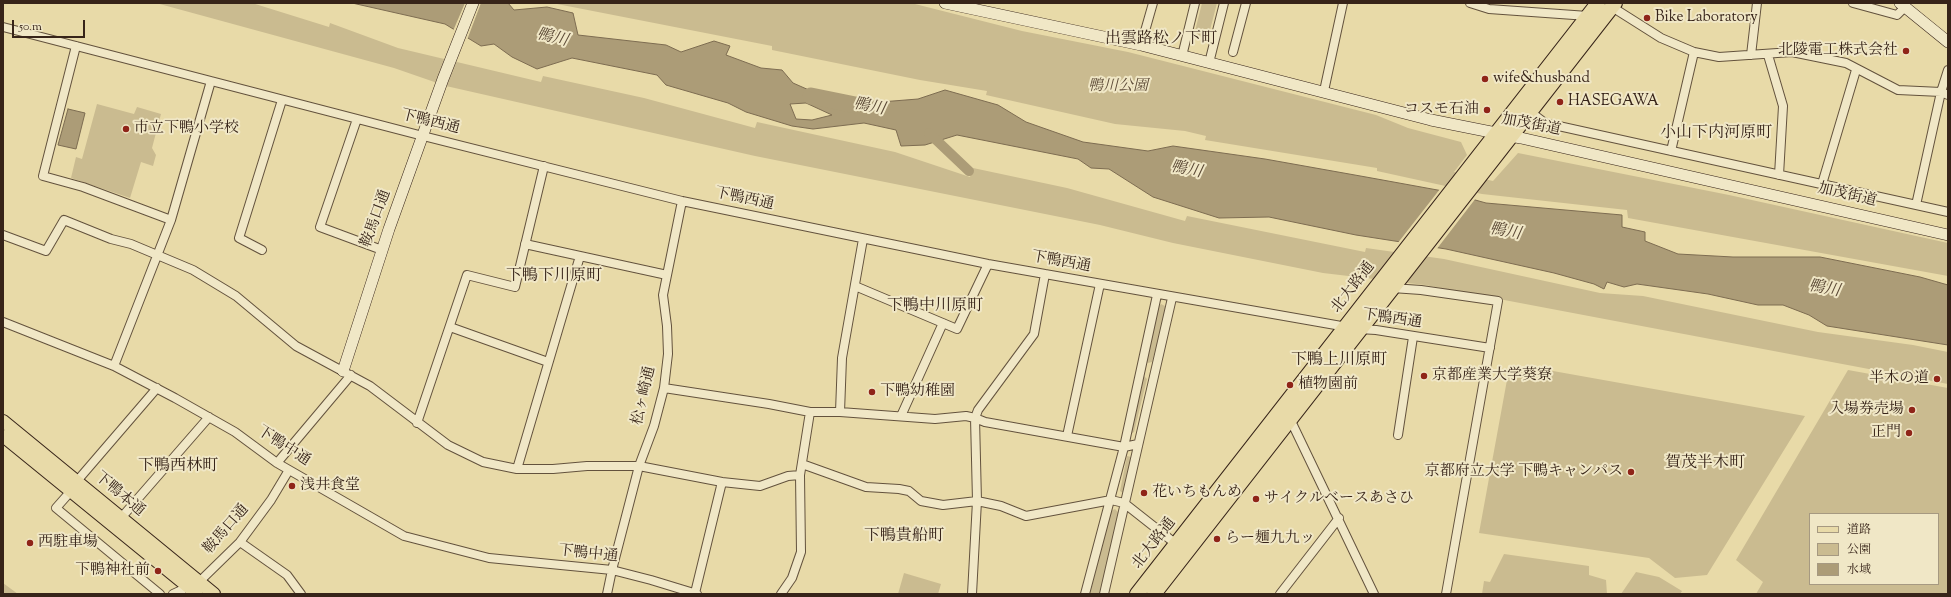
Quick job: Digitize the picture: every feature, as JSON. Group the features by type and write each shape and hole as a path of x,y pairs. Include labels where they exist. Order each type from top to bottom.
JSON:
{"highway":[{"name":"北大路通","path":"1158,592 1290,418 1360,329 1390,284 1502,135 1598,3"},
{"name":"北大路通","path":"1502,135 1529,111 1613,5"},
{"name":"北大路通","path":"1137,594 1346,327 1390,284"}],"main road":[{"name":"下鴨本通","path":"3,421 74,486 195,587 214,594"},
{"name":"下鴨本通","path":"3,436 121,518 195,587"}],"street":[{"name":"鞍馬口通","path":"278,463 347,373 382,250 443,79 473,3"},
{"name":"加茂街道","path":"945,3 1140,45 1324,91 1431,120 1948,235"},
{"path":"1140,45 1153,3"},
{"path":"1182,56 1195,3"},
{"path":"1209,63 1224,3"},
{"path":"1233,52 1246,3"},
{"path":"1324,91 1343,3"},
{"path":"1470,3 1588,16"},
{"path":"1751,55 1756,3"},
{"path":"1853,3 1897,15 1902,5 1948,42"},
{"path":"1613,5 1661,38 1694,52 1719,57 1768,55 1792,52 1846,63 1856,70 1898,90 1944,94"},
{"name":"下鴨西通","path":"3,27 282,100 682,201 988,264 1172,298 1346,327 1376,330 1490,348"},
{"path":"76,46 43,176 83,186 171,220"},
{"path":"1671,151 1694,52"},
{"path":"1768,55 1782,106 1779,175"},
{"path":"1822,184 1856,70"},
{"path":"1916,205 1944,94 1948,70"},
{"path":"114,366 171,220 211,81"},
{"path":"262,250 239,238 282,100"},
{"path":"1529,111 1545,123 1948,212"},
{"path":"357,119 320,227 382,250"},
{"path":"417,423 468,275 515,288 544,166"},
{"name":"松ヶ崎通","path":"607,594 639,466 654,426 664,388 668,354 667,326 663,295 682,201"},
{"path":"3,235 46,252 64,220 111,239 131,244 193,270 236,296 296,346 370,386 448,445 472,458 517,469 639,466 722,482 760,486 788,476 800,475"},
{"path":"840,412 842,358 862,239"},
{"path":"525,244 667,275"},
{"path":"517,469 580,256"},
{"path":"855,286 958,329 988,264"},
{"path":"972,594 977,501 975,418 978,410 1034,334 1044,274"},
{"path":"1067,436 1100,284"},
{"path":"1390,284 1498,301 1446,594"},
{"path":"1085,594 1124,446 1157,295"},
{"path":"1104,594 1172,298"},
{"name":"下鴨中通","path":"3,322 114,366 157,388 235,432 289,470 407,537 489,558 612,570 696,594"},
{"path":"901,416 943,323"},
{"path":"450,327 548,362"},
{"path":"1398,435 1413,337"},
{"path":"157,388 56,508 160,594"},
{"path":"664,388 769,404 810,412 840,412 936,419 966,416 984,422 1124,446 1138,444"},
{"path":"781,594 792,578 801,552 800,475 810,412"},
{"path":"121,518 209,417"},
{"path":"1290,418 1374,594"},
{"path":"802,464 866,487 909,491 921,501 943,505 977,501 1001,506 1026,516 1110,500 1124,503 1176,544"},
{"name":"鞍馬口通","path":"173,594 195,587 240,542 271,500 289,470"},
{"path":"696,594 722,482"},
{"path":"1280,594 1339,518"},
{"path":"240,542 287,575 301,594"},
{"path":"1364,594 1370,586"}],"green space":[{"path":"156,3 252,3 329,27 330,23 398,48 541,82 543,76 644,98 755,128 757,122 895,152 970,177 973,168 1067,188 1185,221 1187,216 1365,252 1366,248 1444,259 1600,293 1643,296 1818,332 1913,345 1948,352 1948,384 1425,285 1323,273 1173,243 1100,225 755,156 446,86 394,68"},
{"name":"鴨川公園","path":"557,3 911,3 1022,31 1128,52 1376,115 1408,128 1461,142 1467,155 1454,172 1493,181 1518,153 1729,195 1948,243 1948,276 1628,218 1627,210 1482,194 1377,171 1377,168 1205,140 1206,136 1185,131 1115,124 986,95 987,91 920,80 772,50 772,46"},
{"path":"1202,3 1217,3 1208,38 1194,35"},
{"path":"97,104 134,114 137,107 161,114 152,148 156,155 153,166 141,162 130,198 71,178 76,157 82,159"},
{"path":"1161,304 1167,307 1152,362 1148,363 1145,360 1159,306"},
{"name":"京都府立大学 下鴨キャンパス","path":"1525,366 1805,416 1707,575 1675,578 1649,558 1479,533 1509,369"},
{"path":"1848,370 1948,388 1948,594 1756,594 1763,582 1736,560"},
{"path":"1143,375 1147,379 1134,432 1130,434"},
{"path":"1127,456 1131,457 1123,493 1120,491"},
{"path":"1115,509 1120,514 1099,594 1090,594 1111,511"},
{"path":"1504,554 1589,566 1589,575 1606,580 1607,594 1482,594 1484,581 1490,582"},
{"path":"1636,572 1659,577 1682,591 1680,594 1621,594"},
{"path":"904,573 941,584 938,594 898,594"},
{"path":"3,583 18,594 3,594"}],"water":[{"path":"352,3 508,3 514,10 547,7 573,13 578,35 666,45 681,52 714,41 730,46 726,55 761,68 782,70 793,83 843,105 918,99 945,90 998,105 1026,122 1083,142 1148,151 1173,146 1265,159 1443,191 1486,203 1622,215 1622,227 1645,232 1645,241 1678,254 1733,257 1820,257 1920,277 1948,285 1948,345 1827,326 1809,315 1783,305 1758,305 1708,294 1637,284 1624,287 1607,282 1604,289 1594,284 1554,273 1446,249 1356,235 1269,217 1219,218 1153,197 1109,169 1091,168 1078,159 957,135 925,145 901,146 896,130 864,123 813,129 792,126 746,112 728,103 666,85 657,75 572,58 537,69 512,57 494,44 481,46 445,24","holes":["806,103 832,115 812,120 796,119 790,104"]},
{"path":"68,109 85,113 76,149 58,145"}],"pier":[{"path":"465,3 481,3 467,40 453,31"},
{"path":"1440,189 1476,198 1436,250 1397,244"}],"waterway":[{"name":"鴨川","path":"811,96 875,109"},
{"path":"929,133 969,171"}],"place":[{"name":"Bike Laboratory","path":"1647,18"},
{"name":"北陵電工株式会社","path":"1906,51"},
{"name":"wife&husband","path":"1485,79"},
{"name":"HASEGAWA","path":"1560,102"},
{"name":"コスモ石油","path":"1487,110"},
{"name":"市立下鴨小学校","path":"126,129"},
{"name":"京都産業大学葵寮","path":"1424,376"},
{"name":"半木の道","path":"1937,379"},
{"name":"植物園前","path":"1290,385"},
{"name":"下鴨幼稚園","path":"872,392"},
{"name":"入場券売場","path":"1912,410"},
{"name":"正門","path":"1909,433"},
{"name":"京都府立大学 下鴨キャンパス","path":"1631,472"},
{"name":"浅井食堂","path":"292,486"},
{"name":"花いちもんめ","path":"1144,493"},
{"name":"サイクルベースあさひ","path":"1256,499"},
{"name":"らー麺九九ッ","path":"1217,539"},
{"name":"西駐車場","path":"30,543"},
{"name":"下鴨神社前","path":"158,571"}],"district":[{"name":"出雲路松ノ下町","path":"1161,40"},
{"name":"小山下内河原町","path":"1716,134"},
{"name":"下鴨下川原町","path":"554,277"},
{"name":"下鴨中川原町","path":"935,307"},
{"name":"下鴨上川原町","path":"1339,361"},
{"name":"賀茂半木町","path":"1705,464"},
{"name":"下鴨西林町","path":"178,467"},
{"name":"下鴨貴船町","path":"904,537"}]}
